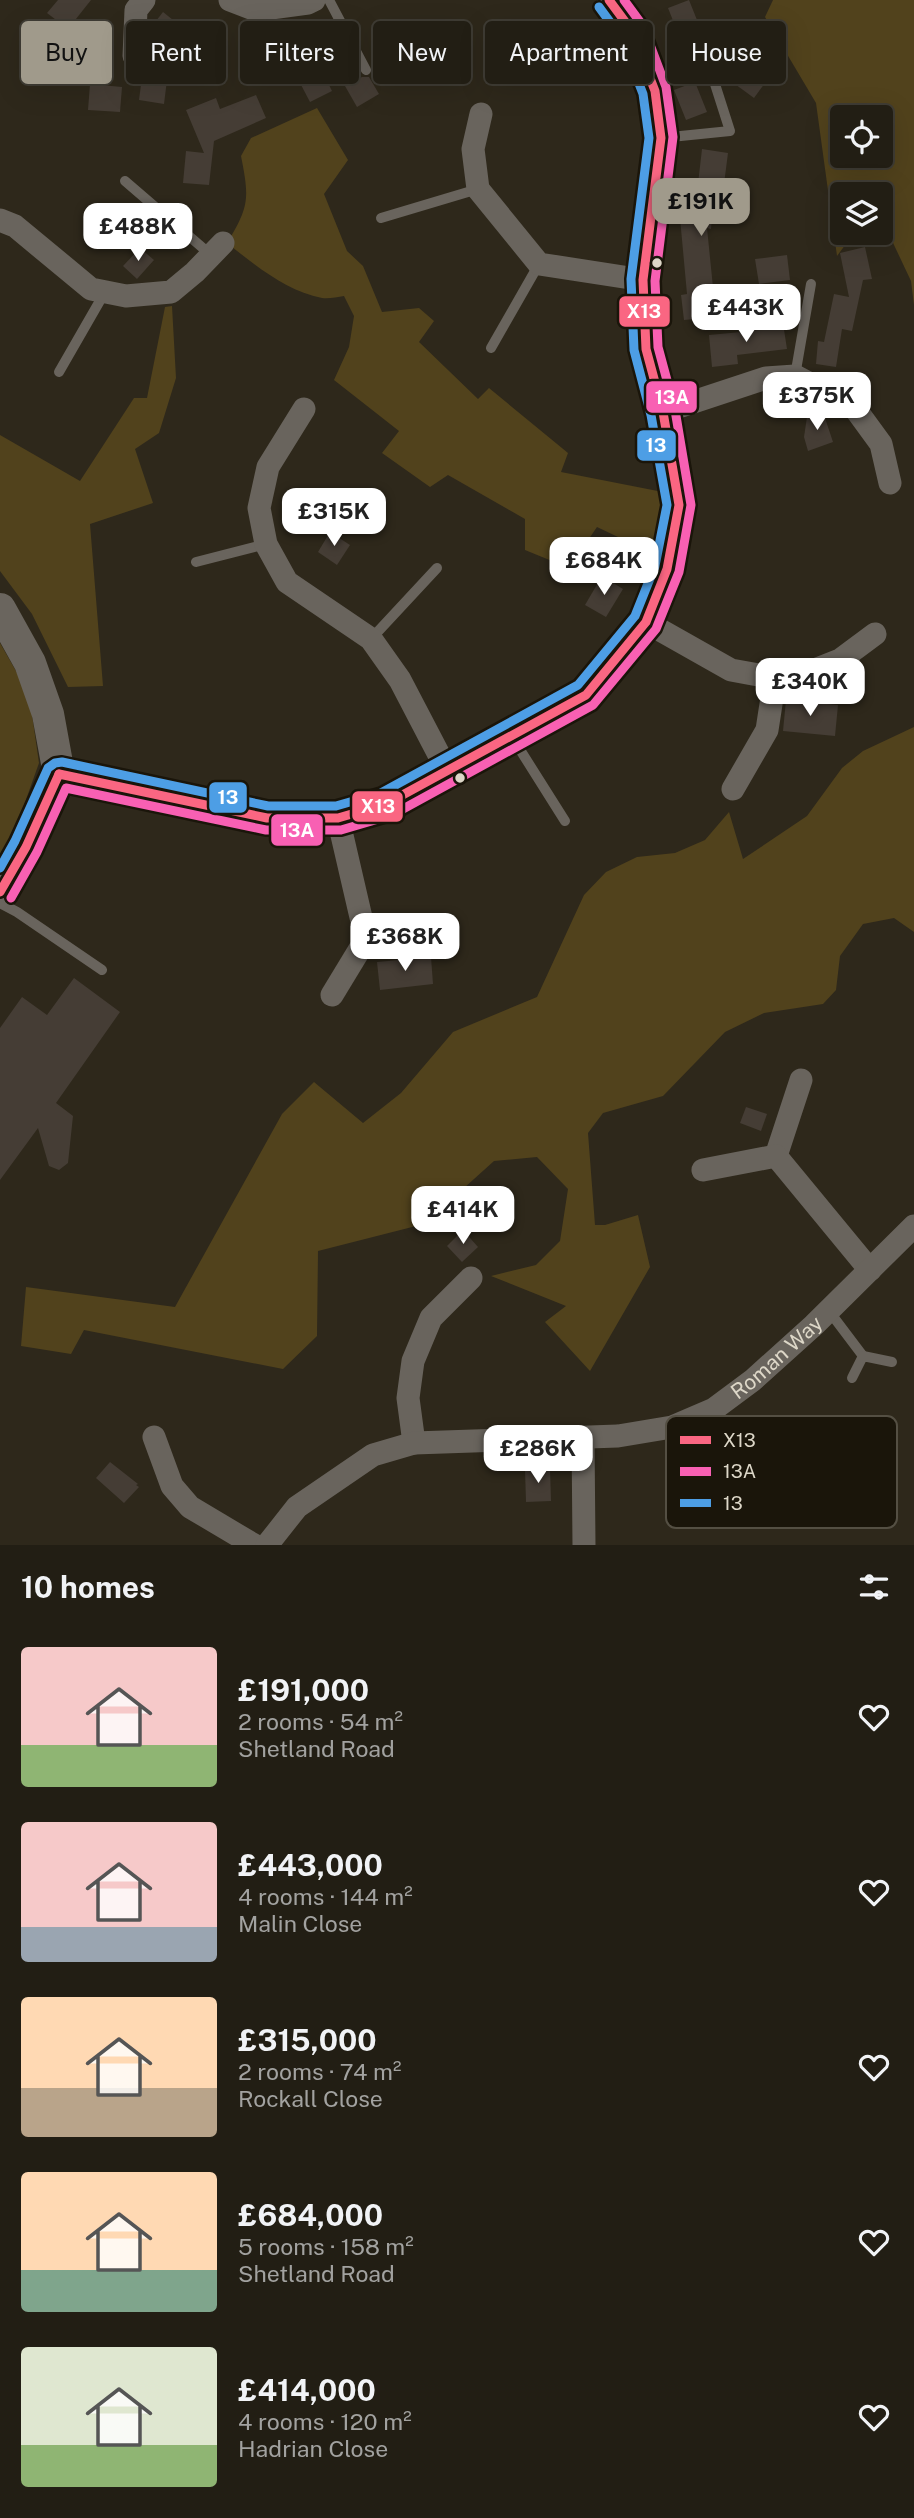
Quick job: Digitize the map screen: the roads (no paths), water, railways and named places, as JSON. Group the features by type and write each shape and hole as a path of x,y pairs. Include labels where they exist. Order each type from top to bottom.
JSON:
{"street":[{"path":"136,21 136,10 144,0"},
{"path":"230,0 256,10 314,0"},
{"path":"59,774 267,818 338,818 386,804 586,695 646,622 667,569 679,505 663,412 646,349 643,280 661,138 655,91 632,32 609,0"},
{"path":"481,114 473,149 478,189 539,264 643,280"},
{"path":"0,220 15,226 91,289 127,296 171,292 217,249"},
{"path":"663,412 766,378 795,376 855,407 881,443 890,483"},
{"path":"304,409 268,467 259,508 267,544 287,582 371,639 400,680 448,772"},
{"path":"0,609 30,663 48,714 59,774 26,848 0,892"},
{"path":"646,622 731,670 775,678 802,675 840,660 876,634"},
{"path":"733,789 767,730 775,678"},
{"path":"332,995 366,939 338,818"},
{"path":"366,939 447,932"},
{"path":"776,1156 801,1080"},
{"path":"703,1170 776,1156"},
{"path":"776,1156 870,1270"},
{"name":"Roman Way","path":"698,1416 715,1409 753,1380 829,1311 914,1226"},
{"path":"414,1443 408,1398 413,1361 431,1318 471,1278"},
{"name":"Roman Way","path":"267,1545 297,1507 373,1455 414,1443 618,1436 666,1428"},
{"path":"154,1437 173,1486 190,1507 254,1545"},
{"path":"583,1438 584,1545"}],"lane":[{"path":"329,0 366,70"},
{"path":"661,138 730,131 716,84"},
{"path":"124,181 217,249"},
{"path":"381,218 478,189"},
{"path":"491,348 539,264"},
{"path":"795,376 811,284"},
{"path":"59,372 105,292"},
{"path":"196,562 267,544"},
{"path":"371,639 437,568"},
{"path":"512,737 565,821"},
{"path":"0,903 102,970"},
{"path":"829,1311 863,1356 892,1362"},
{"path":"852,1378 863,1356"}]}
